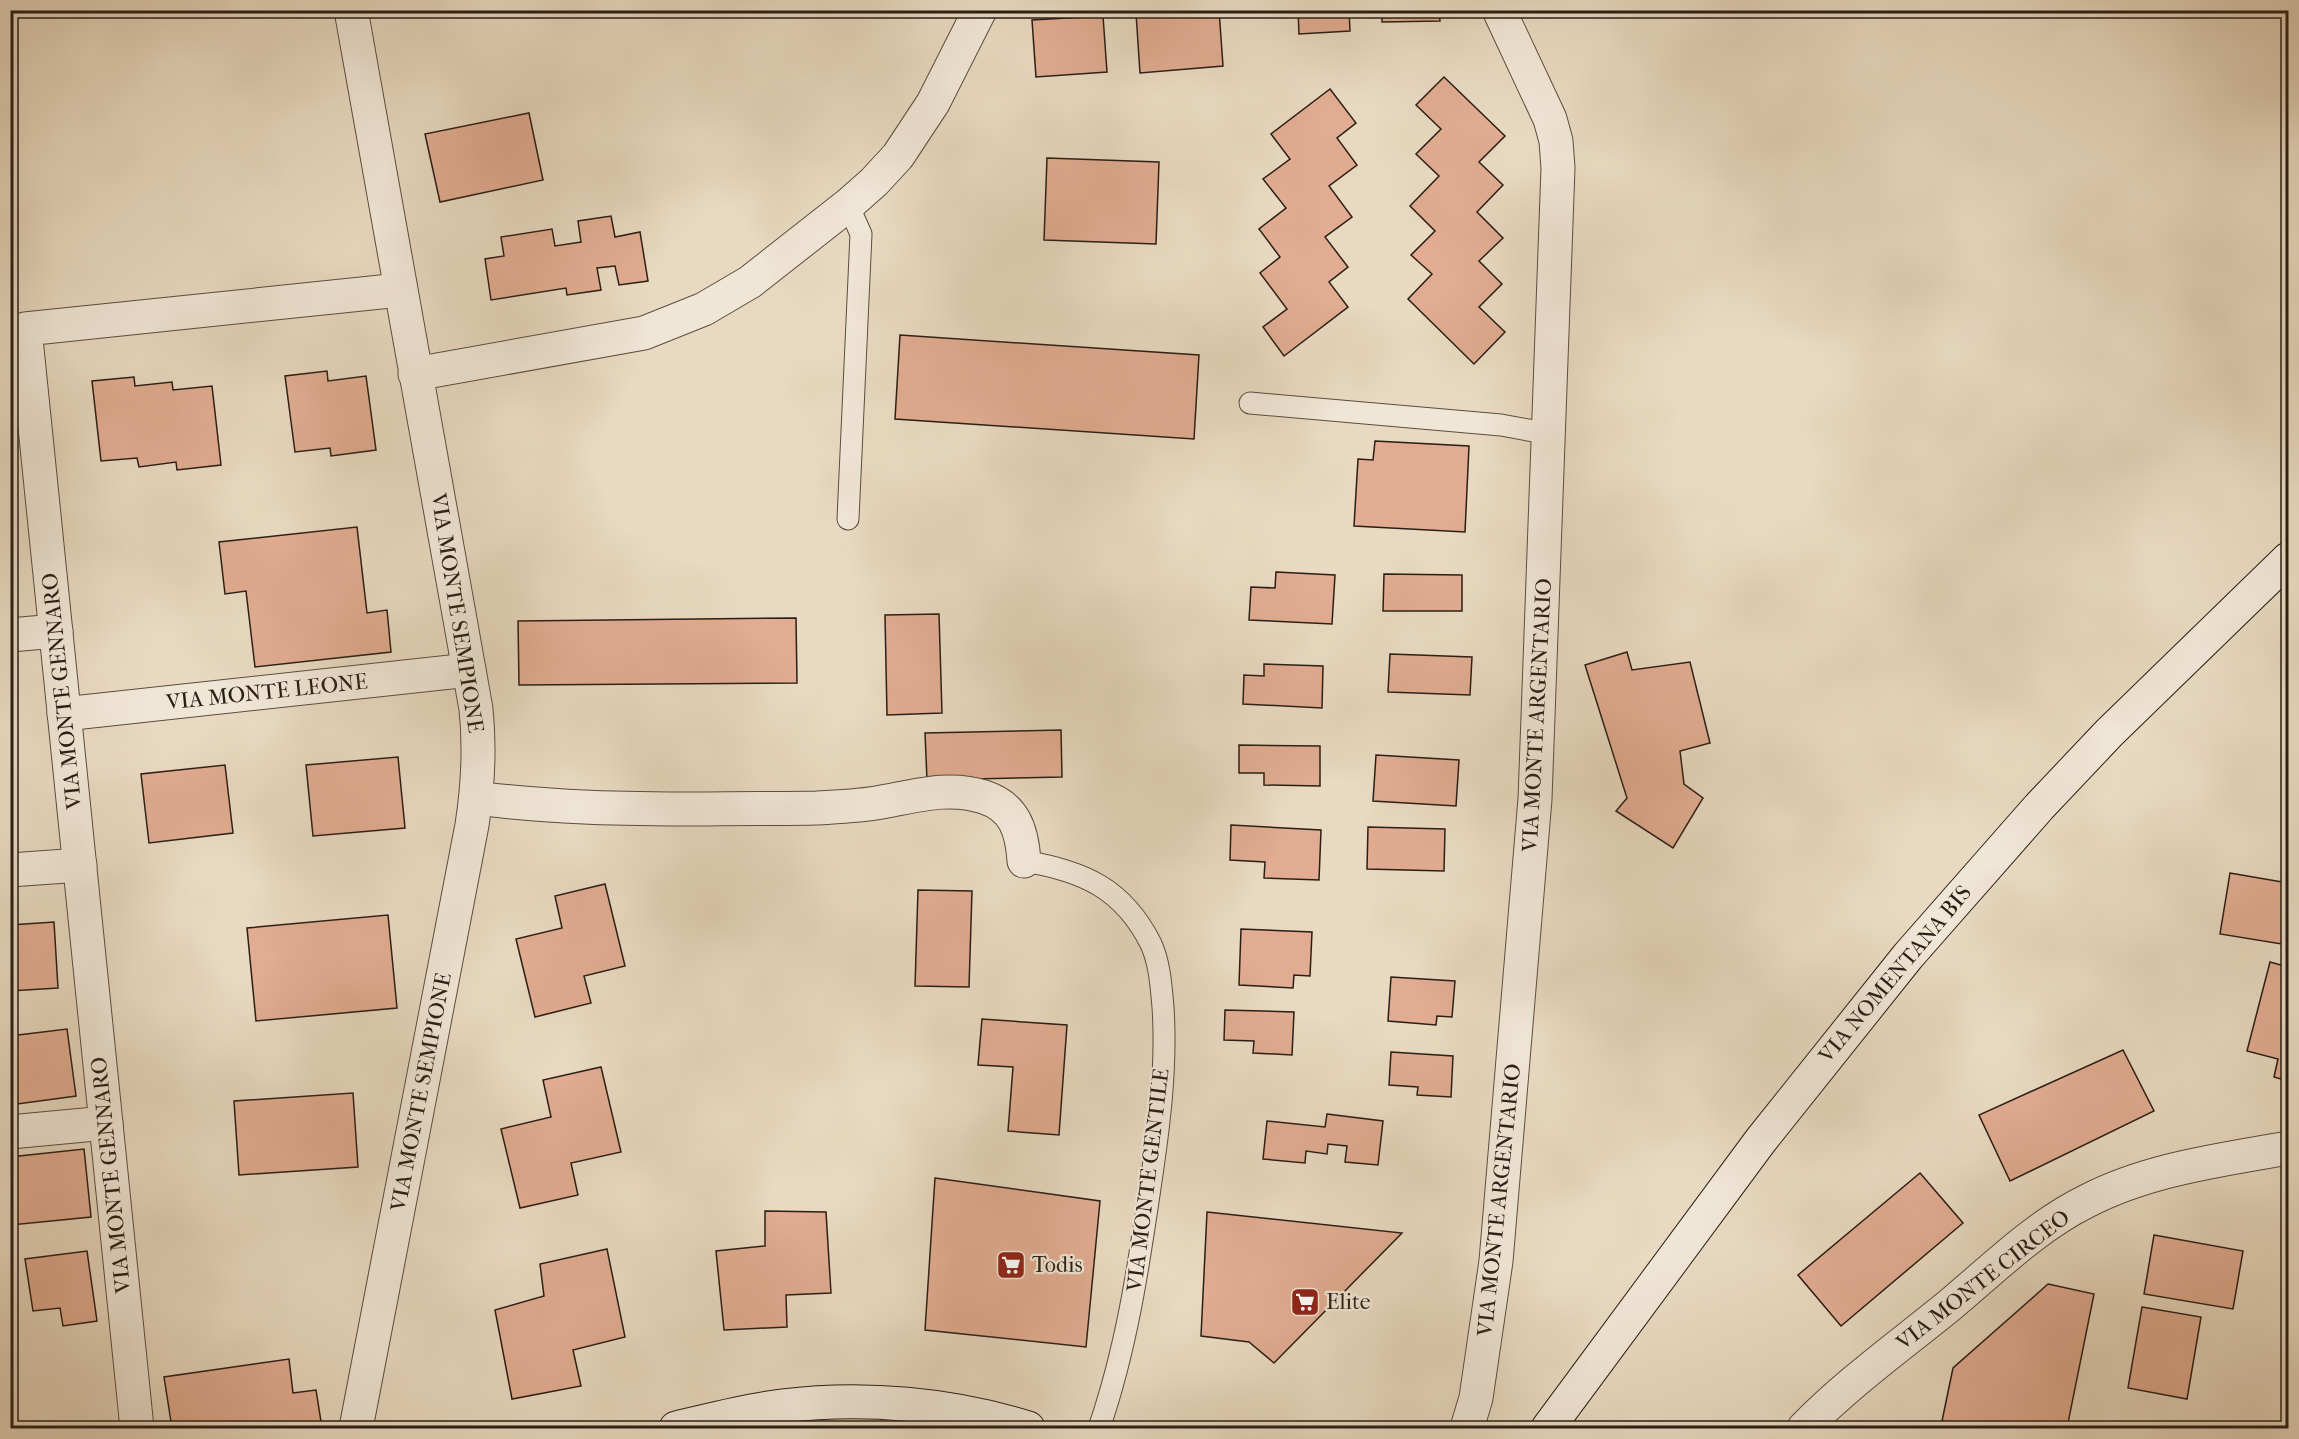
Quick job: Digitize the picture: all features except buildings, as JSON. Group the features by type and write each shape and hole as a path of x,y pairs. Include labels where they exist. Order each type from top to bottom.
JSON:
{"street":[{"name":"VIA MONTE SEMPIONE","path":"351,10 479,737 476,798 356,1428"},
{"path":"415,374 628,336 659,328 704,309 750,282 778,263 886,170 922,122 980,10"},
{"name":"VIA MONTE ARGENTARIO","path":"1467,1428 1476,1398 1496,1261 1535,800 1550,434 1558,155 1550,119 1499,10"},
{"name":"VIA MONTE GENNARO","path":"137,1428 25,329 400,290"},
{"name":"VIA NOMENTANA BIS","path":"1548,1428 1761,1140 1908,956 2038,807 2101,741 2289,559"},
{"path":"10,635 56,631"},
{"name":"VIA MONTE LEONE","path":"64,714 469,670"},
{"path":"476,798 522,804 610,809 800,808 867,804 921,793 958,792 991,800 1001,805 1013,816 1021,831 1024,861"},
{"path":"10,870 80,865"},
{"path":"10,1131 106,1123"},
{"name":"VIA MONTE CIRCEO","path":"1804,1428 2032,1236 2070,1210 2106,1192 2151,1177 2200,1164 2289,1148"},
{"path":"676,1428 754,1410 808,1403 886,1403 977,1415 1028,1428"}],"lane":[{"path":"848,205 861,234 848,519"},
{"path":"1250,403 1501,425 1550,434"},
{"name":"VIA MONTE GENTILE","path":"1024,861 1071,871 1090,878 1121,901 1143,930 1152,947 1161,980 1164,1036 1161,1114 1130,1318 1117,1371 1099,1428"}],"place":[{"name":"Todis","path":"1011,1265"},
{"name":"Elite","path":"1305,1302"}]}
